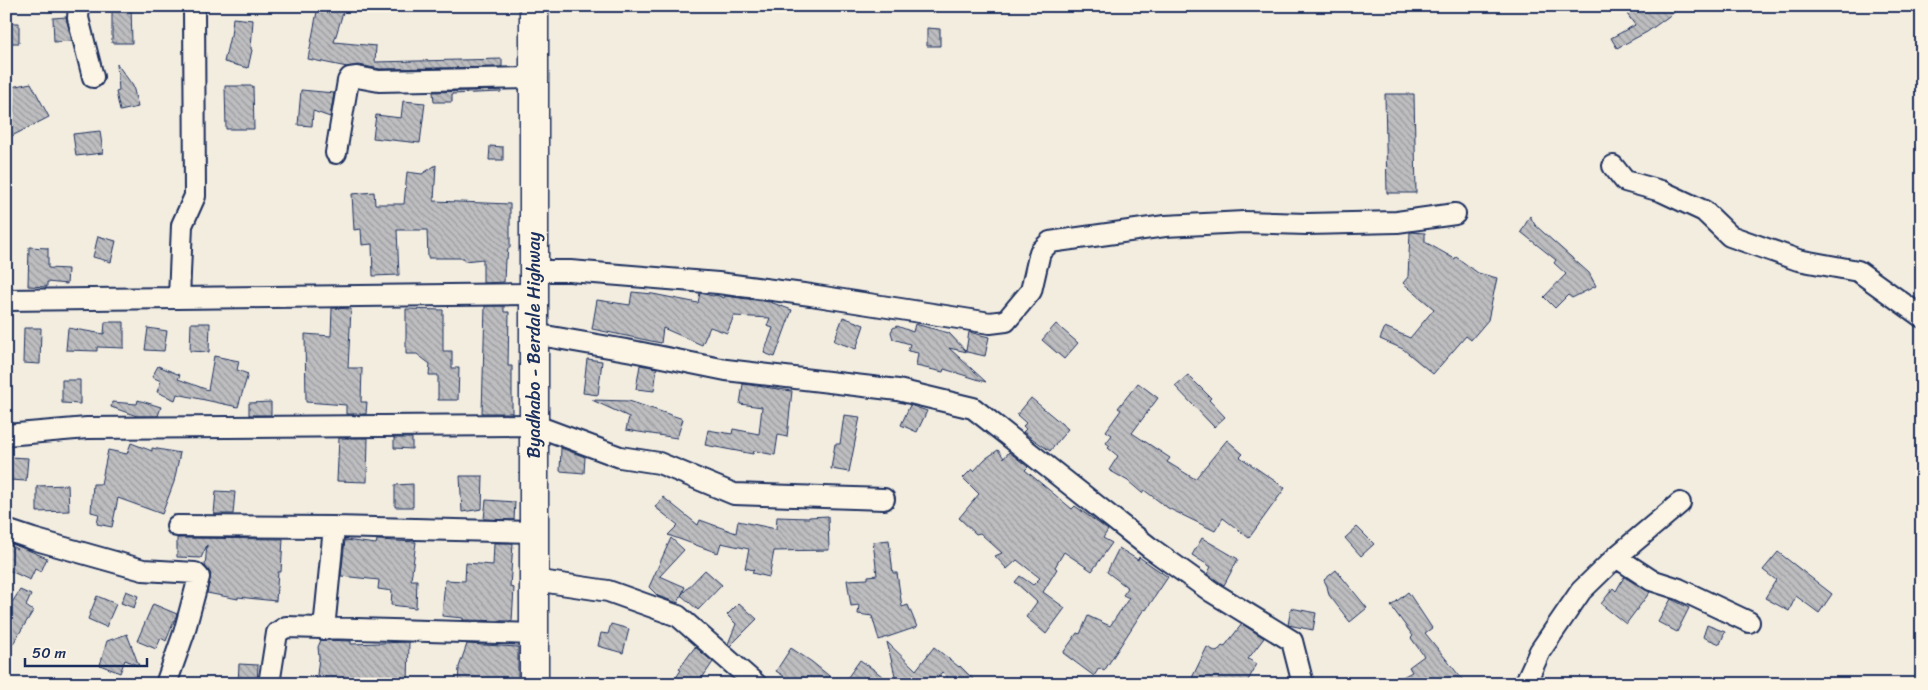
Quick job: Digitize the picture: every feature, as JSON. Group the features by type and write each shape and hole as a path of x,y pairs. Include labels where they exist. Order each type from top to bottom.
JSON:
{"main road":[{"name":"Byadhabo - Berdale Highway","path":"534,6 534,684"}],"street":[{"path":"79,6 78,18 93,77"},
{"path":"179,298 182,225 195,196 194,6"},
{"path":"336,152 350,78 357,76 379,81 533,78"},
{"path":"1613,166 1625,181 1661,191 1704,211 1730,236 1798,260 1858,271 1922,317"},
{"path":"6,300 179,298 534,282 570,271 718,284 811,295 990,323 1006,321 1031,291 1040,252 1050,242 1165,226 1244,222 1307,224 1397,222 1454,214"},
{"path":"534,334 726,370 898,390 973,408 1149,547 1212,592 1292,641 1303,684"},
{"path":"6,435 87,428 534,425 620,457 660,463 734,494 884,499"},
{"path":"1525,684 1540,651 1581,591 1616,557 1680,503"},
{"path":"177,526 334,527 534,532"},
{"path":"324,629 334,527"},
{"path":"6,530 143,570 195,573 199,578 187,624 166,684"},
{"path":"1616,557 1652,580 1679,589 1749,622"},
{"path":"534,580 608,591 678,616 756,684"},
{"path":"269,684 277,632 286,627 534,634"}],"building":[{"path":"112,6 131,6 132,43 112,43"},
{"path":"318,6 345,6 334,42 376,46 375,62 502,59 502,67 380,69 359,65 347,67 308,59"},
{"path":"1638,6 1683,6 1647,32 1617,48 1611,38 1635,25 1627,14"},
{"path":"66,17 72,41 54,42 53,18"},
{"path":"233,18 253,20 252,50 248,68 224,62 231,36"},
{"path":"6,23 19,23 19,43 7,43"},
{"path":"927,28 940,29 940,46 927,46"},
{"path":"117,64 133,86 138,107 120,111 116,92 119,91"},
{"path":"31,83 49,117 6,139 6,112 14,111 11,87"},
{"path":"225,86 253,86 254,129 226,129"},
{"path":"301,90 334,93 330,117 313,111 312,126 298,125"},
{"path":"501,90 501,92 452,94 452,102 434,102 433,92"},
{"path":"1385,94 1414,94 1416,193 1387,193"},
{"path":"403,101 425,103 420,143 373,138 376,115 401,118"},
{"path":"100,131 103,153 76,156 73,134"},
{"path":"490,146 503,147 503,160 489,160"},
{"path":"436,165 434,201 510,204 510,248 508,248 507,259 505,259 504,282 483,283 483,259 464,261 464,258 428,258 427,230 397,230 399,275 373,276 372,244 362,245 361,229 354,230 352,194 374,192 375,204 404,204 407,172 422,174"},
{"path":"1530,216 1535,225 1589,273 1596,286 1572,298 1568,295 1555,308 1544,297 1566,274 1554,263 1556,260 1521,232"},
{"path":"1410,232 1425,233 1425,242 1455,259 1456,257 1478,273 1497,278 1488,320 1471,340 1466,336 1433,374 1403,349 1380,339 1385,327 1410,338 1434,309 1403,283 1408,277"},
{"path":"98,236 116,241 111,262 93,257"},
{"path":"29,247 48,248 48,268 68,269 67,284 47,282 47,287 28,286"},
{"path":"632,292 698,303 700,293 724,298 725,296 770,302 792,310 775,357 764,353 773,328 767,326 770,318 734,316 727,333 710,327 702,345 663,328 661,343 592,329 597,300 630,305"},
{"path":"485,306 504,306 504,312 509,312 508,366 512,366 512,413 482,413"},
{"path":"332,308 351,309 348,368 362,368 361,402 367,402 366,414 346,414 346,405 306,402 305,334 331,336"},
{"path":"406,309 443,310 443,351 452,351 452,368 459,368 458,400 438,400 438,375 429,375 430,364 417,354 406,354"},
{"path":"843,317 864,325 856,349 834,341"},
{"path":"105,322 124,322 124,348 97,347 97,351 66,350 68,328 104,334"},
{"path":"191,323 210,323 209,352 190,351"},
{"path":"915,324 949,333 966,351 969,332 989,337 985,356 949,348 986,382 944,369 943,372 916,366 918,353 908,351 910,344 893,339 891,332 897,326 913,332"},
{"path":"1056,324 1078,343 1064,359 1042,340"},
{"path":"24,328 41,328 40,364 23,363"},
{"path":"148,328 167,331 164,351 145,350"},
{"path":"214,356 239,361 237,370 248,374 238,407 177,394 175,400 157,392 161,381 152,377 158,366 180,375 178,379 208,390"},
{"path":"587,359 602,361 598,395 583,393"},
{"path":"640,365 657,368 654,391 636,389"},
{"path":"1188,375 1211,398 1209,400 1225,417 1214,427 1175,386"},
{"path":"62,380 80,380 80,404 62,403"},
{"path":"1138,383 1158,398 1132,433 1170,458 1167,462 1195,479 1227,440 1243,454 1240,457 1285,488 1249,538 1223,518 1215,531 1168,508 1144,490 1142,493 1128,481 1109,470 1118,456 1108,448 1110,446 1106,443 1112,435 1106,431 1121,410 1118,408"},
{"path":"743,384 792,391 787,437 778,435 775,455 754,451 753,454 705,445 708,430 732,434 733,429 759,434 762,407 740,404"},
{"path":"1031,398 1068,429 1050,451 1023,432 1026,429 1023,426 1026,423 1017,415"},
{"path":"138,400 161,407 158,416 137,416 111,407 112,402 137,404"},
{"path":"592,400 629,401 683,419 677,438 626,430 629,417"},
{"path":"271,402 271,415 249,415 249,403"},
{"path":"910,405 927,411 917,432 901,425"},
{"path":"844,415 860,417 849,472 831,469 835,444 840,444"},
{"path":"339,438 368,438 367,482 337,481"},
{"path":"394,438 412,438 412,449 394,448"},
{"path":"131,443 152,451 152,448 180,453 174,482 162,514 118,498 112,527 97,524 99,514 91,512 93,484 101,484 108,450 127,454"},
{"path":"561,448 585,457 584,473 560,471"},
{"path":"998,450 1004,458 1009,452 1028,467 1025,470 1072,509 1075,506 1108,530 1103,538 1112,543 1092,571 1064,552 1055,567 1057,569 1043,592 1065,608 1046,634 1026,617 1037,602 1015,582 1020,576 1033,585 1040,578 1017,560 1007,569 995,556 1002,553 980,533 976,534 959,518 979,494 963,478"},
{"path":"10,457 28,458 26,481 9,480"},
{"path":"460,476 483,476 482,509 462,512"},
{"path":"413,484 413,507 395,507 395,485"},
{"path":"68,485 69,511 37,512 37,486"},
{"path":"216,491 235,492 233,514 214,514"},
{"path":"663,497 698,525 700,520 736,533 738,521 776,529 777,517 809,518 828,516 829,550 774,551 769,577 752,573 754,570 745,568 749,549 721,543 718,553 668,535 678,525 655,507"},
{"path":"486,500 515,502 514,520 484,519"},
{"path":"1357,527 1374,544 1361,556 1345,538"},
{"path":"177,538 283,539 281,572 278,572 276,601 238,597 238,599 207,593 211,574 205,566 207,545 201,558 177,557"},
{"path":"671,538 684,550 660,576 685,587 678,603 658,596 649,587"},
{"path":"1202,538 1238,559 1224,585 1207,574 1211,567 1192,555"},
{"path":"345,540 376,544 377,540 416,542 411,580 417,580 416,608 391,605 392,591 378,589 379,580 341,576"},
{"path":"889,540 893,573 897,573 902,607 908,605 917,627 879,640 872,616 858,614 859,605 851,606 847,580 868,579 868,576 877,575 873,542"},
{"path":"6,543 17,549 18,546 47,558 41,572 35,569 30,580 6,569"},
{"path":"494,543 513,543 510,587 514,588 512,621 463,620 463,618 442,616 445,580 465,581 466,563 493,565"},
{"path":"1119,548 1138,560 1139,557 1168,577 1146,610 1144,609 1104,671 1099,668 1094,676 1063,653 1077,633 1080,634 1088,616 1110,626 1129,598 1123,595 1128,588 1107,572"},
{"path":"1778,552 1832,594 1819,613 1796,596 1789,611 1765,598 1776,580 1763,570"},
{"path":"705,570 722,585 698,610 681,595"},
{"path":"1336,570 1367,608 1350,622 1329,595 1324,580"},
{"path":"1624,577 1650,592 1626,624 1601,604 1613,588 1616,591"},
{"path":"20,590 31,595 26,606 33,611 6,655 6,612"},
{"path":"126,591 138,596 134,608 121,603"},
{"path":"1408,592 1432,628 1425,633 1466,684 1389,684 1412,672 1409,667 1424,656 1411,638 1413,636 1391,606"},
{"path":"97,596 116,604 106,627 88,619"},
{"path":"1671,599 1689,608 1677,632 1658,622"},
{"path":"739,603 757,619 730,646 728,644 736,624 727,615"},
{"path":"153,604 177,614 166,641 161,638 156,649 137,641"},
{"path":"1291,608 1316,613 1313,630 1288,625"},
{"path":"611,624 629,629 623,653 598,646 601,633 608,634"},
{"path":"1242,624 1264,638 1248,659 1257,664 1246,684 1189,684 1207,647 1217,652 1222,646 1224,647"},
{"path":"1707,625 1725,632 1720,644 1703,637"},
{"path":"127,634 139,666 125,660 120,673 100,665 107,641"},
{"path":"321,640 351,641 351,644 409,642 408,684 316,684 319,657 318,647"},
{"path":"887,642 916,670 934,647 960,666 978,684 954,684 942,672 933,684 897,684"},
{"path":"467,644 518,647 518,684 458,684 459,667"},
{"path":"695,647 713,662 698,684 672,684 681,670 679,669"},
{"path":"791,648 839,684 796,684 776,671"},
{"path":"860,660 873,669 892,684 843,684"},
{"path":"239,664 258,665 257,684 238,684"}]}
